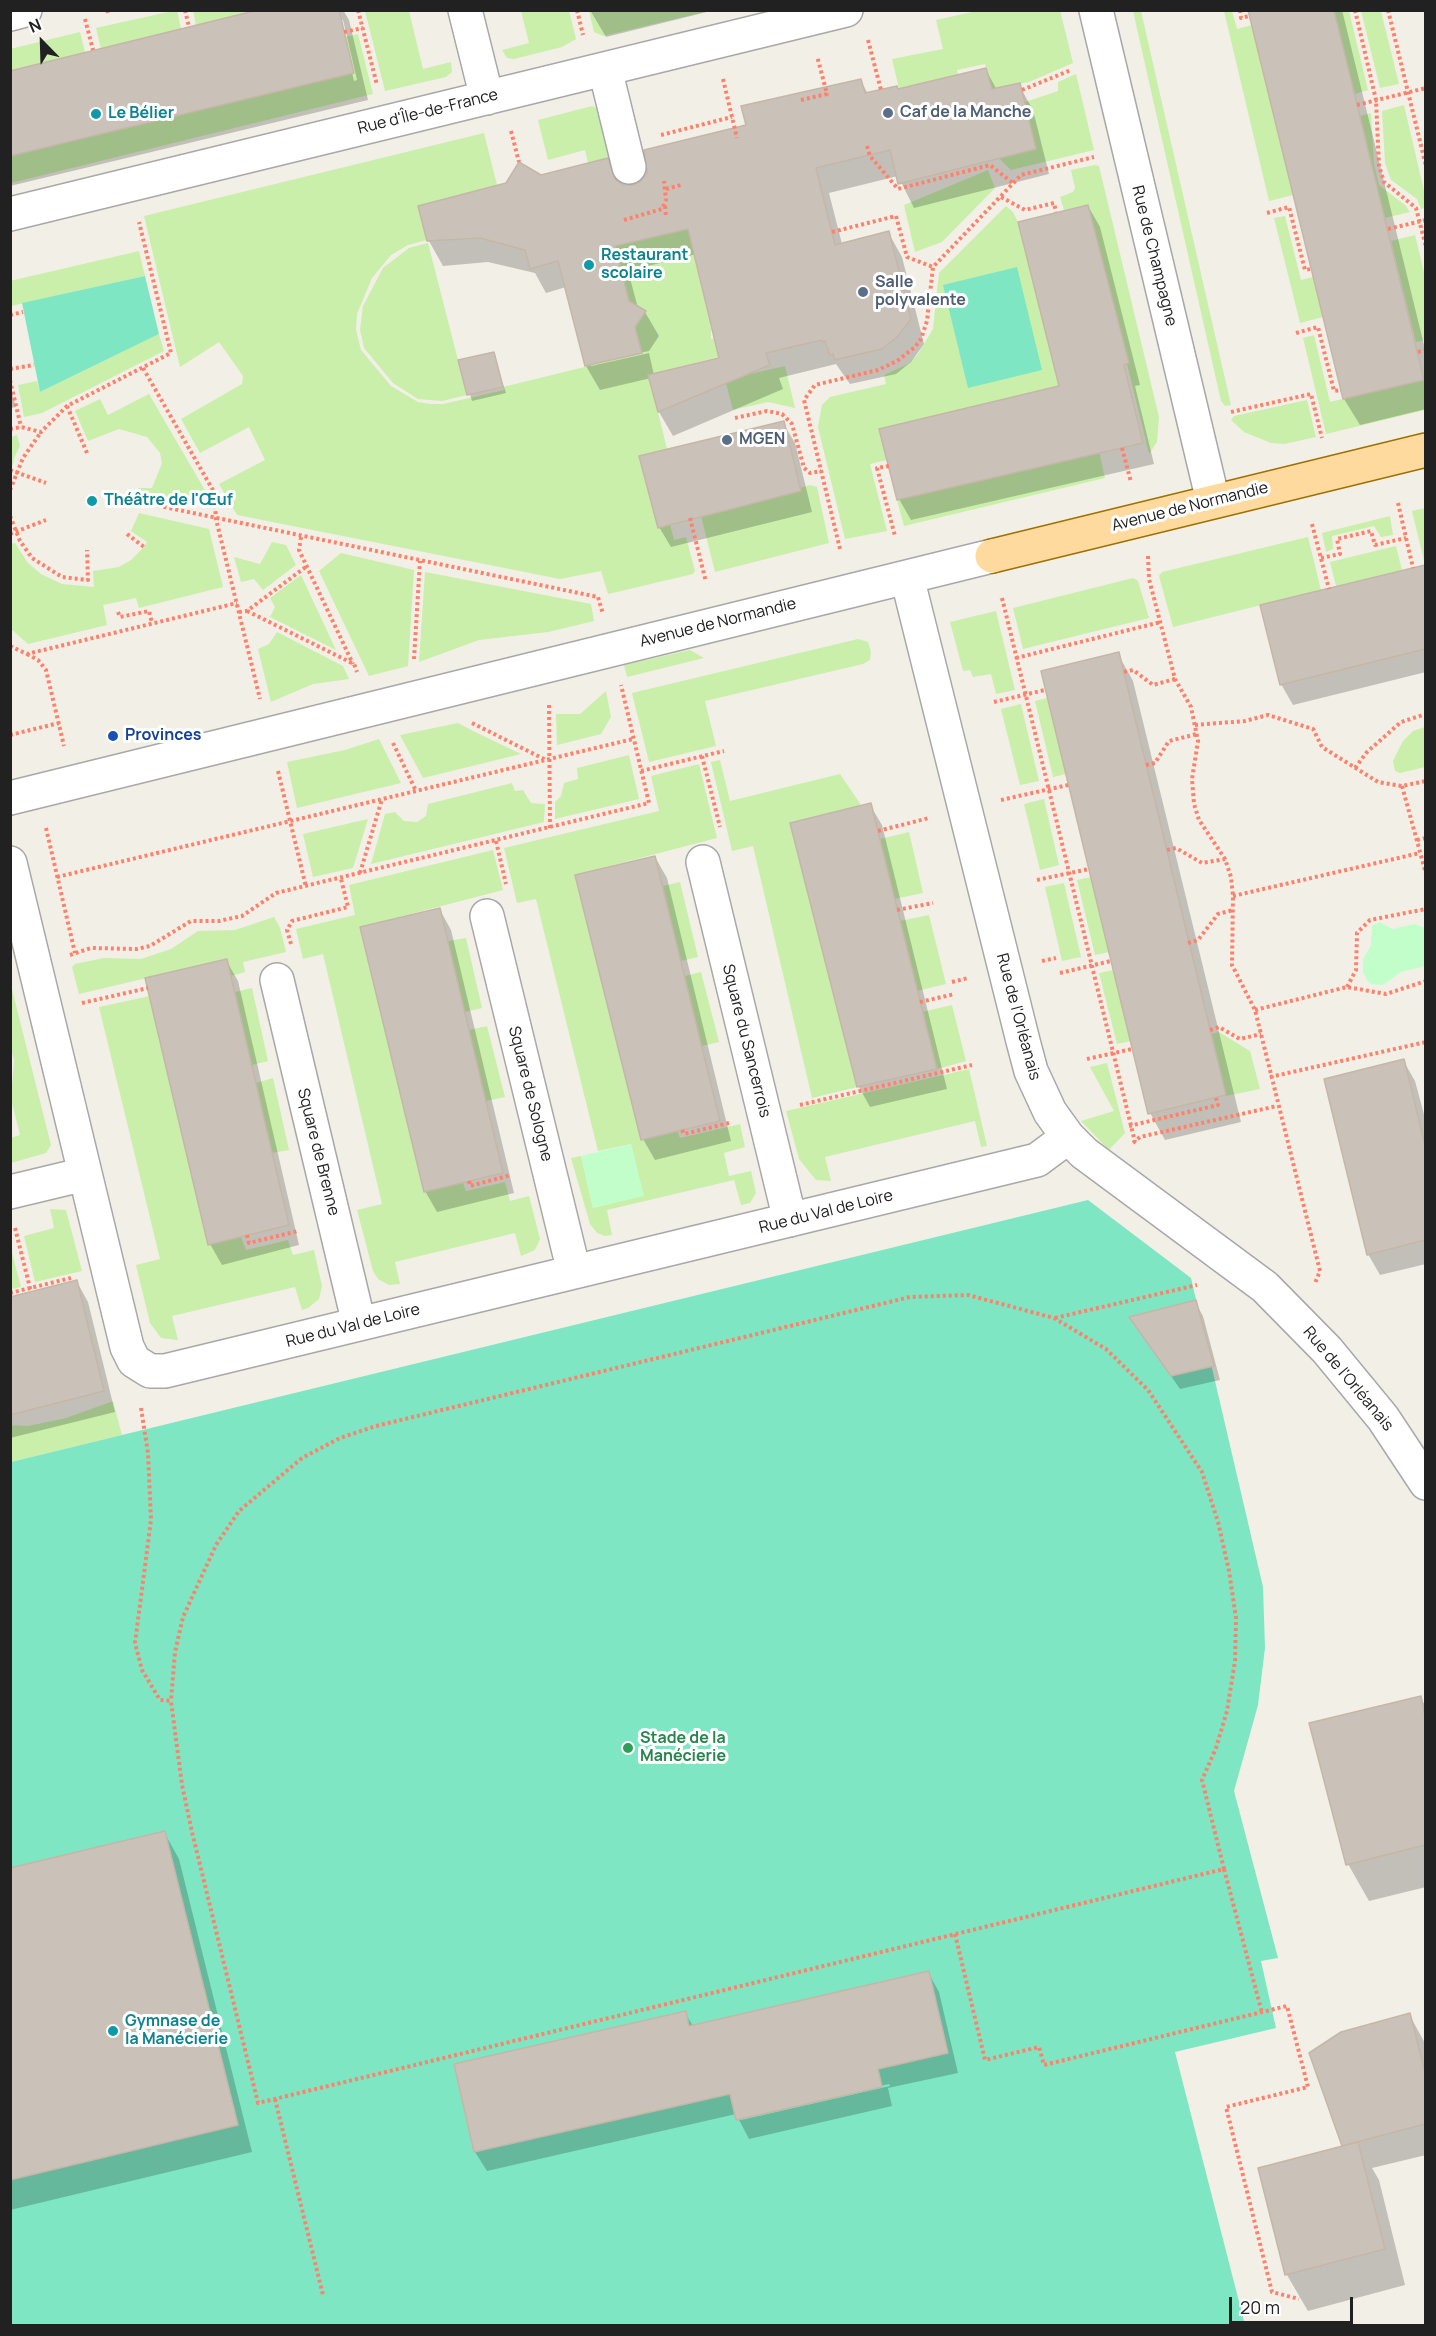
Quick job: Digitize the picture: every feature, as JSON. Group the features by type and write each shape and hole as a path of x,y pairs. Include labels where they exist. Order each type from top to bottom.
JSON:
{"main road":[{"name":"Avenue de Normandie","path":"992,556 1425,450"}],"street":[{"path":"10,14 25,10"},
{"path":"465,10 498,109"},
{"name":"Rue de Champagne","path":"1096,10 1213,501"},
{"name":"Rue d'Île-de-France","path":"10,214 387,122 498,109 605,69 856,22"},
{"path":"605,69 629,166"},
{"name":"Avenue de Normandie","path":"10,798 992,556"},
{"name":"Rue de l'Orléanais","path":"907,577 1029,1064 1043,1100 1068,1137 1112,1175 1246,1271 1328,1350 1383,1418 1425,1484"},
{"name":"Square du Sancerrois","path":"703,862 790,1220"},
{"path":"10,863 127,1347 141,1368"},
{"name":"Square de Sologne","path":"487,916 574,1272"},
{"name":"Square de Brenne","path":"276,980 359,1324"},
{"name":"Rue du Val de Loire","path":"141,1368 150,1371 165,1371 1037,1160 1068,1137"},
{"path":"10,1192 85,1174"}],"path":[{"path":"185,10 189,27"},
{"path":"358,10 387,122"},
{"path":"577,10 584,39"},
{"path":"1240,10 1241,18 1250,16"},
{"path":"1355,10 1376,100 1380,166 1384,182 1413,204 1425,247"},
{"path":"1388,10 1425,166"},
{"path":"85,19 93,50"},
{"path":"856,22 881,90"},
{"path":"344,32 363,28"},
{"path":"801,100 827,94 815,46"},
{"path":"1022,90 1080,66"},
{"path":"1357,105 1425,88"},
{"path":"726,94 737,138"},
{"path":"498,109 519,162"},
{"path":"653,137 732,117"},
{"path":"867,146 870,156 898,189 990,165 1014,184"},
{"path":"840,549 804,400 815,385 878,370 897,361 915,347 921,339 927,321 933,267 1021,175 1102,155"},
{"path":"666,189 681,184"},
{"path":"1001,196 1025,210 1054,203 1056,212"},
{"path":"665,205 666,216"},
{"path":"1267,213 1289,207 1305,270 1311,269"},
{"path":"10,490 29,448 41,432 67,406 171,353 136,211"},
{"path":"832,232 896,216 906,257 933,267"},
{"path":"1388,229 1425,220"},
{"path":"10,315 24,312"},
{"path":"1296,333 1318,327 1334,391 1341,390"},
{"path":"1418,352 1425,351"},
{"path":"10,369 34,365"},
{"path":"143,368 214,492 216,519 262,708"},
{"path":"10,380 21,427"},
{"path":"1229,412 1311,394 1324,446"},
{"path":"67,406 87,453"},
{"path":"735,418 767,411 782,414 792,424 804,468 810,473 821,471"},
{"path":"10,429 21,427 41,432"},
{"path":"1122,448 1149,550 1149,579 1175,680 1191,707 1197,734 1198,750 1191,792 1199,820 1225,859 1233,896 1232,965 1255,1010 1277,1106 1320,1271 1299,1321"},
{"path":"889,466 877,468 895,536"},
{"path":"10,470 46,483"},
{"path":"45,828 75,953 102,947 136,949 150,946 191,921 219,921 242,915 276,893 649,803 598,597 140,502"},
{"path":"1398,503 1413,568"},
{"path":"10,516 13,533 32,558 62,577 88,580 87,550"},
{"path":"690,518 706,582"},
{"path":"13,533 46,520"},
{"path":"1312,524 1329,589"},
{"path":"1321,558 1340,554 1337,539 1371,531 1375,545 1406,538"},
{"path":"127,534 144,547"},
{"path":"301,537 299,550 358,674"},
{"path":"413,671 420,561"},
{"path":"239,612 247,611 307,566"},
{"path":"1002,598 1111,1054 1135,1142"},
{"path":"27,654 237,603"},
{"path":"118,612 120,617 149,611 152,623"},
{"path":"247,611 354,664"},
{"path":"1016,658 1161,622"},
{"path":"10,646 38,660 46,670 67,756"},
{"path":"1124,672 1132,670 1153,685 1175,680"},
{"path":"994,702 1045,690"},
{"path":"549,703 550,828"},
{"path":"1355,768 1367,752 1401,722 1425,714"},
{"path":"1195,725 1245,721 1268,715 1313,729 1322,747 1378,782 1402,786 1425,781"},
{"path":"466,720 548,760"},
{"path":"10,735 59,723"},
{"path":"1146,765 1155,763 1169,741 1197,734"},
{"path":"57,877 633,739"},
{"path":"392,741 416,791"},
{"path":"641,771 724,751"},
{"path":"702,756 724,844 700,850 703,862"},
{"path":"277,769 306,887"},
{"path":"1402,786 1425,874"},
{"path":"360,874 382,799"},
{"path":"1417,840 1425,838"},
{"path":"1167,850 1176,848 1202,863 1225,859"},
{"path":"1233,896 1420,853"},
{"path":"1037,880 1089,869"},
{"path":"276,980 272,960 293,956 287,930 291,921 348,907 341,879"},
{"path":"897,910 933,903"},
{"path":"1347,987 1356,970 1357,933 1370,920 1425,909"},
{"path":"1188,943 1198,940 1218,914 1233,910"},
{"path":"1060,973 1111,961"},
{"path":"1255,1010 1347,987 1386,994 1425,981"},
{"path":"97,1000 148,988"},
{"path":"920,1002 955,994"},
{"path":"1210,1030 1219,1027 1240,1039 1261,1034"},
{"path":"1270,1077 1425,1042"},
{"path":"1087,1059 1132,1049"},
{"path":"793,1107 972,1065"},
{"path":"1129,1126 1218,1105 1216,1098"},
{"path":"1112,1175 1140,1137 1277,1106"},
{"path":"682,1130 684,1134 733,1122"},
{"path":"469,1181 470,1185 518,1174"},
{"path":"14,1224 30,1290"},
{"path":"247,1235 249,1243 303,1230"},
{"path":"1054,1318 1246,1271"},
{"path":"10,1293 74,1278"},
{"path":"1224,1869 258,2103 190,1823 171,1701 175,1652 183,1617 216,1545 239,1511 273,1480 302,1458 340,1438 376,1426 910,1297 968,1295 1054,1318 1106,1349 1148,1390 1202,1472 1218,1522 1230,1571 1236,1618 1235,1661 1227,1711 1216,1748 1202,1780 1262,2013"},
{"path":"141,1368 140,1407 148,1453 151,1520 135,1643 142,1670 160,1700 171,1701"},
{"path":"955,1934 985,2060 1040,2047 1044,2065 1287,2006 1308,2087 1226,2107 1272,2292 1299,2299"},
{"path":"275,2099 323,2295"}],"green space":[{"path":"177,10 181,29 101,49 96,28"},
{"path":"193,10 258,11 196,26"},
{"path":"1060,10 1073,63 1029,82 992,89 985,64 957,70 958,75 899,89 892,59 943,49 936,20 977,11"},
{"path":"365,11 409,11 423,69 451,62 452,72 446,77 385,91"},
{"path":"521,11 569,11 576,39 562,47 514,59 507,58 502,50 529,43"},
{"path":"589,11 709,11 603,36 594,32"},
{"path":"1133,11 1141,11 1231,405 1225,406 1221,401"},
{"path":"1224,11 1232,11 1237,29 1252,25 1293,195 1269,201"},
{"path":"1334,11 1349,11 1368,90 1355,94"},
{"path":"1361,11 1381,11 1399,84 1380,88"},
{"path":"80,32 85,52 12,71 10,49"},
{"path":"358,34 373,94 11,183 10,156 354,72 345,37"},
{"path":"1076,74 1094,150 1011,170 999,158 1036,149 1025,102 1058,91 1058,82"},
{"path":"1404,105 1425,195 1425,208 1421,209 1417,199 1391,180 1385,163 1382,111"},
{"path":"592,106 600,110 617,171 613,174 609,158 588,163 585,150 548,160 538,120"},
{"path":"1371,113 1374,164 1379,185 1405,205 1410,212 1385,218 1360,116"},
{"path":"484,133 497,185 418,206 427,240 408,245 391,255 372,278 357,314 356,330 361,350 391,386 418,402 431,404 443,404 504,390 503,387 642,353 635,327 645,311 629,301 615,246 631,242 684,212 711,328 711,339 731,335 741,376 785,366 795,408 768,402 733,410 719,357 649,375 667,449 670,524 674,540 686,537 695,571 693,574 608,594 601,571 560,579 237,515 219,484 265,460 249,427 200,453 181,419 242,384 243,376 219,342 180,367 144,216"},
{"path":"1099,166 1159,417 1157,442 1149,454 1088,205 1064,210 1060,197 1073,192 1075,188 1071,170"},
{"path":"988,170 995,188 942,242 915,252 904,205"},
{"path":"1006,206 1013,212 1018,222 1057,379 1069,384 887,460 870,464 887,531 845,539 818,427 822,405 830,397 886,384 884,375 908,364 918,354 933,329 939,273"},
{"path":"1285,216 1301,280 1313,277 1323,317 1300,323 1274,218"},
{"path":"1415,235 1426,280 1425,340 1416,342 1391,241"},
{"path":"428,243 467,395 442,401 418,399 393,383 364,348 360,330 363,306 383,268 409,248"},
{"path":"139,251 145,276 11,306 10,281"},
{"path":"1017,267 1042,370 968,388 943,285"},
{"path":"145,276 159,334 40,392 22,303"},
{"path":"159,334 164,351 42,413 24,417 18,385 37,381 40,392"},
{"path":"1314,335 1330,402 1425,379 1425,410 1326,434 1303,338"},
{"path":"149,394 206,492 180,504 140,494 139,488 152,488 162,463 160,453 147,437 119,429 88,441 75,411 100,399 108,415"},
{"path":"1307,400 1316,437 1284,444 1271,443 1244,432 1231,420 1234,416"},
{"path":"17,435 20,446 13,465 11,464 11,437"},
{"path":"1098,446 1105,478 904,526 897,500"},
{"path":"810,485 817,487 829,543 715,572 701,516 801,491 800,488"},
{"path":"1425,508 1426,564 1425,565 1412,511"},
{"path":"139,513 209,529 223,587 139,608 136,598 103,605 107,625 28,644 11,629 11,544 15,543 28,563 41,574 62,584 94,587 93,571 119,567 131,560 144,547 147,542 131,531"},
{"path":"1390,516 1393,535 1381,537 1374,526 1332,536 1333,549 1326,552 1322,533"},
{"path":"1308,537 1321,590 1173,627 1159,576 1162,572"},
{"path":"272,542 286,545 296,565 263,590 254,579 241,582 234,557 260,564"},
{"path":"1396,546 1402,570 1336,586 1330,562"},
{"path":"341,553 414,570 408,666 369,676 319,571"},
{"path":"425,572 591,604 594,621 548,632 479,640 419,662"},
{"path":"301,575 336,650 270,617 275,607 270,598"},
{"path":"1133,578 1138,581 1149,618 1023,649 1013,608"},
{"path":"996,611 1015,690 996,694 991,674 973,677 970,670 963,671 950,622"},
{"path":"277,632 343,666 349,679 313,684 271,702 258,649 269,644"},
{"path":"858,639 868,642 871,652 870,660 863,664 705,701 716,746 649,762 632,693"},
{"path":"690,650 704,658 627,677 624,665"},
{"path":"606,691 611,717 601,734 557,745 556,714 580,714"},
{"path":"1047,698 1066,774 1053,777 1035,701"},
{"path":"1021,704 1039,781 1020,785 1001,709"},
{"path":"458,723 521,754 423,778 400,735"},
{"path":"1425,727 1425,767 1400,773 1395,771 1393,761 1403,741 1413,731"},
{"path":"379,739 401,783 297,808 287,762 345,750"},
{"path":"629,755 639,799 555,819 555,802 561,796 564,783 578,779 577,768"},
{"path":"720,760 730,801 840,774 861,805 790,823 857,1087 812,1098 753,846 732,851 711,762"},
{"path":"699,764 717,838 575,875 680,1138 740,1124 745,1147 724,1153 729,1176 751,1171 756,1193 750,1203 741,1205 734,1180 607,1210 612,1235 605,1236 597,1233 590,1224 571,1158 581,1156 593,1208 643,1195 631,1144 598,1151 536,899 517,903 504,848 659,811 651,776"},
{"path":"512,783 515,791 523,790 531,803 545,804 544,822 371,864 385,814 395,812 404,821 417,822 426,816 428,804"},
{"path":"1044,799 1059,865 1040,870 1024,804"},
{"path":"368,819 353,868 313,877 303,834"},
{"path":"909,832 923,893 894,899 880,839"},
{"path":"493,850 503,890 361,927 424,1191 463,1183 466,1191 505,1182 510,1201 529,1196 540,1239 535,1250 521,1256 515,1233 395,1262 400,1284 389,1285 378,1279 373,1271 357,1210 382,1204 323,954 303,959 296,929 355,915 349,885"},
{"path":"1091,877 1109,952 1095,955 1077,880"},
{"path":"680,882 698,957 681,961 663,886"},
{"path":"1064,883 1081,957 1062,961 1045,887"},
{"path":"929,915 946,984 917,991 900,921"},
{"path":"274,917 280,928 286,952 243,962 245,972 231,976 227,959 79,994 72,967 75,964 104,958 141,959 171,949 198,931 235,930"},
{"path":"1380,922 1392,929 1415,924 1425,928 1425,966 1401,972 1383,985 1371,984 1363,972 1363,959 1371,945 1372,926"},
{"path":"466,938 482,1008 465,1012 448,941"},
{"path":"1114,970 1131,1041 1117,1044 1099,973"},
{"path":"701,972 719,1042 702,1046 685,976"},
{"path":"10,981 51,1145 46,1153 11,1163 11,1138 20,1135 11,1099 14,1060 10,1045"},
{"path":"252,988 268,1061 252,1065 235,992"},
{"path":"150,996 246,1250 288,1240 293,1255 314,1250 322,1286 319,1299 308,1308 302,1310 295,1287 172,1316 178,1340 161,1338 150,1323 136,1265 160,1259 99,1007"},
{"path":"952,1005 966,1061 937,1069 922,1012"},
{"path":"487,1026 505,1097 486,1101 469,1030"},
{"path":"1219,1032 1250,1051 1260,1089 1226,1096 1211,1034"},
{"path":"1107,1063 1125,1133 1109,1150 1081,1121 1114,1111 1090,1067"},
{"path":"969,1069 987,1146 981,1147 975,1121 825,1157 831,1181 816,1180 799,1159 786,1111"},
{"path":"273,1078 289,1150 272,1153 256,1083"},
{"path":"631,1144 644,1196 593,1208 581,1156"},
{"name":"Stade de la Manécierie","path":"1088,1200 1191,1278 1263,1587 1265,1648 1258,1705 1234,1791 1278,1958 1261,1961 1276,2028 1175,2052 1245,2325 11,2325 11,1462"},
{"path":"50,1209 66,1210 82,1271 35,1282 24,1236 54,1228"},
{"path":"10,1245 21,1287 11,1289 10,1289"},
{"path":"113,1401 122,1435 11,1462 10,1425 28,1426 66,1418"}],"building":[{"name":"Le Bélier","path":"258,10 339,10 354,73 10,156 10,71"},
{"path":"1248,10 1334,10 1424,380 1343,399"},
{"path":"986,68 992,89 1020,83 1036,149 898,184 890,150 816,168 835,245 889,231 911,319 897,337 882,349 834,360 833,354 830,355 825,341 822,342 822,340 766,353 770,365 658,412 648,375 719,358 688,229 615,246 629,301 646,311 635,327 642,353 585,366 558,261 530,269 525,250 480,238 427,241 418,206 506,183 519,162 541,175 608,158 615,179 623,185 633,185 641,181 647,173 644,150 746,125 741,106 861,79 865,93 897,86 898,89"},
{"path":"1088,205 1129,363 1124,365 1143,443 897,500 879,429 1059,386 1018,222"},
{"path":"494,352 503,387 467,395 458,360"},
{"name":"MGEN","path":"784,421 801,491 658,528 639,456"},
{"path":"1425,565 1425,649 1280,685 1260,605"},
{"path":"1119,652 1226,1095 1148,1114 1041,671"},
{"path":"871,803 937,1069 857,1087 790,823"},
{"path":"655,856 720,1121 641,1140 575,875"},
{"path":"440,908 503,1173 424,1192 360,927"},
{"path":"227,959 289,1225 208,1245 145,978"},
{"path":"1404,1059 1425,1145 1425,1240 1367,1255 1324,1079"},
{"path":"77,1280 104,1391 10,1415 10,1297"},
{"path":"1196,1300 1214,1366 1171,1376 1129,1317"},
{"path":"1421,1696 1425,1716 1425,1845 1346,1865 1309,1723"},
{"name":"Gymnase de la Manécierie","path":"165,1831 238,2125 10,2180 10,1868"},
{"path":"929,1971 948,2053 878,2069 882,2087 736,2120 730,2094 474,2152 454,2064 686,2011 689,2026"},
{"path":"1410,2013 1425,2072 1425,2124 1342,2146 1309,2053 1341,2032"},
{"path":"1358,2142 1385,2249 1285,2275 1258,2168"}],"place":[{"name":"Caf de la Manche","path":"888,113"},
{"name":"Le Bélier","path":"96,114"},
{"name":"Restaurant scolaire","path":"589,265"},
{"name":"Salle polyvalente","path":"863,292"},
{"name":"MGEN","path":"727,440"},
{"name":"Théâtre de l'Œuf","path":"92,501"},
{"name":"Provinces","path":"113,736"},
{"name":"Stade de la Manécierie","path":"628,1748"},
{"name":"Gymnase de la Manécierie","path":"113,2031"}]}
